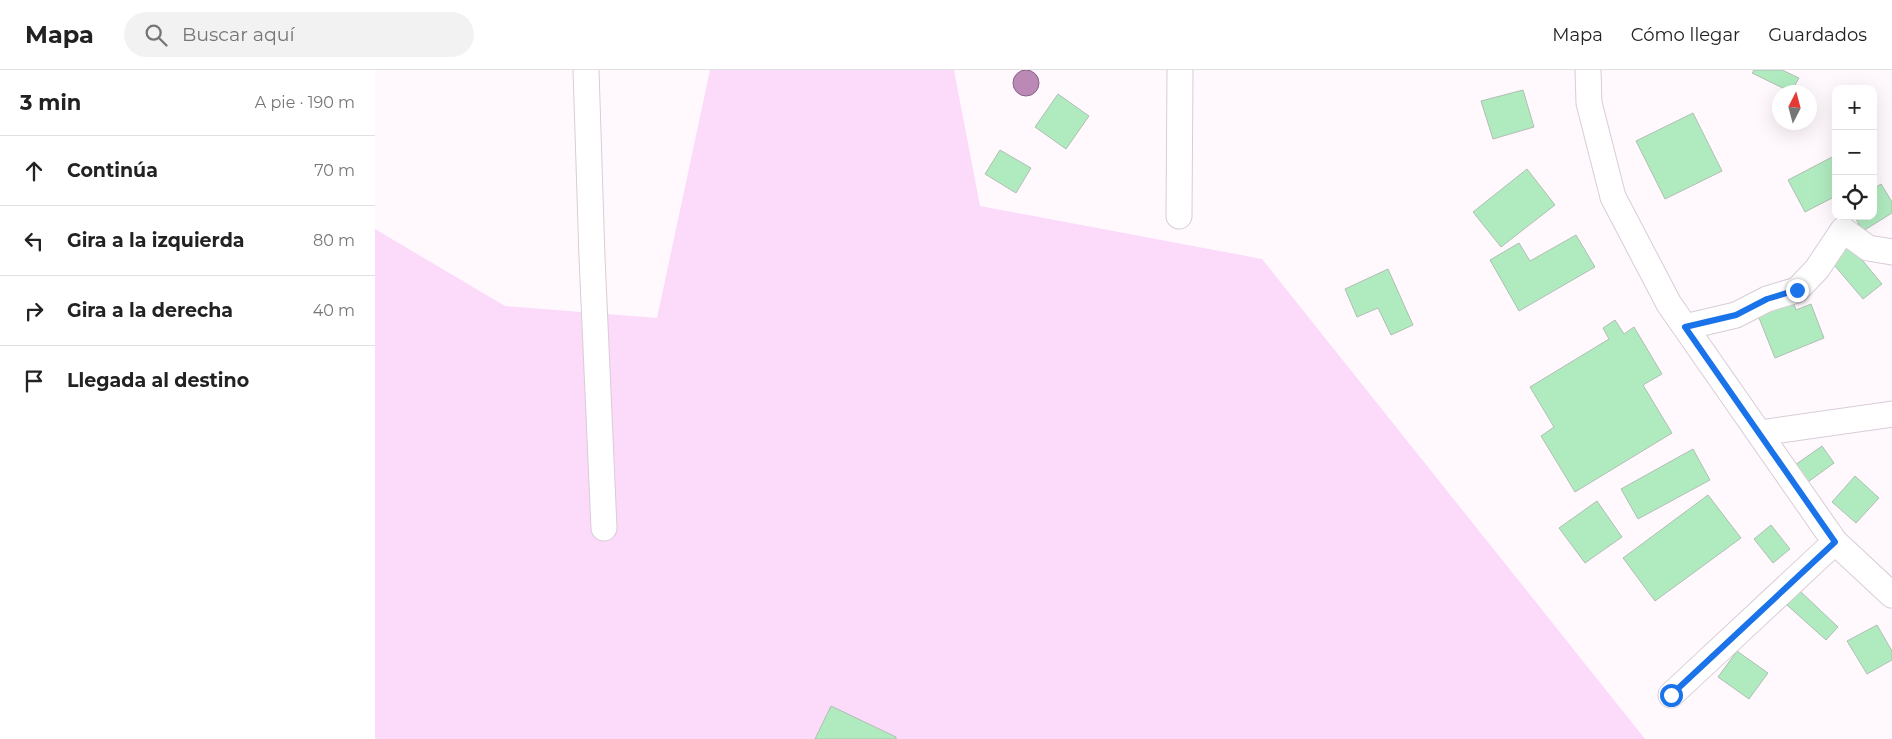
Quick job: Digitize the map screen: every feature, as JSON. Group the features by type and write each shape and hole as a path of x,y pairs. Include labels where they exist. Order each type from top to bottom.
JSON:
{"street":[{"path":"586,70 604,528"},
{"path":"1179,216 1180,70"},
{"path":"1588,70 1589,103 1613,197 1669,304 1835,542 1892,595"},
{"path":"1685,327 1736,315 1767,299 1797,290 1817,269 1843,230 1868,248 1892,252"},
{"path":"1760,434 1892,414"},
{"path":"1671,695 1835,542"}],"shaded area":[{"path":"710,70 954,70 980,206 1262,259 1645,739 375,739 375,229 505,306 657,318"},
{"path":"1026,70 1035,74 1039,83 1035,92 1026,96 1017,92 1013,83 1017,74"}],"building":[{"path":"1754,70 1782,70 1799,78 1795,85 1777,85 1752,73"},
{"path":"1523,90 1534,127 1493,139 1481,101"},
{"path":"1058,94 1089,116 1066,149 1035,127"},
{"path":"1693,113 1722,171 1665,199 1636,141"},
{"path":"1000,150 1031,168 1016,193 985,174"},
{"path":"1832,157 1832,198 1805,212 1788,180"},
{"path":"1527,169 1555,205 1501,247 1473,212"},
{"path":"1881,184 1892,202 1892,213 1863,231 1856,220 1877,220 1877,186"},
{"path":"1576,235 1595,267 1519,311 1490,260 1519,243 1530,261"},
{"path":"1849,244 1882,284 1863,299 1829,259"},
{"path":"1388,269 1413,325 1391,335 1378,308 1357,317 1345,289"},
{"path":"1792,299 1796,310 1811,304 1824,338 1775,358 1757,313"},
{"path":"1615,320 1624,334 1634,327 1662,374 1643,385 1672,433 1575,492 1541,436 1554,427 1530,387 1609,339 1603,328"},
{"path":"1822,446 1834,463 1808,482 1795,465"},
{"path":"1693,449 1710,480 1638,519 1621,489"},
{"path":"1855,476 1879,498 1856,523 1832,502"},
{"path":"1708,495 1741,538 1655,601 1623,558"},
{"path":"1597,501 1622,537 1585,563 1559,528"},
{"path":"1771,525 1790,549 1773,563 1754,539"},
{"path":"1800,591 1838,627 1826,640 1787,605"},
{"path":"1877,625 1892,651 1892,660 1867,674 1847,641"},
{"path":"1737,651 1768,673 1749,699 1718,677"},
{"path":"831,706 896,737 896,739 815,739"}],"route":[{"path":"1671,695 1835,542 1685,327 1736,315 1767,299 1797,290"}]}
